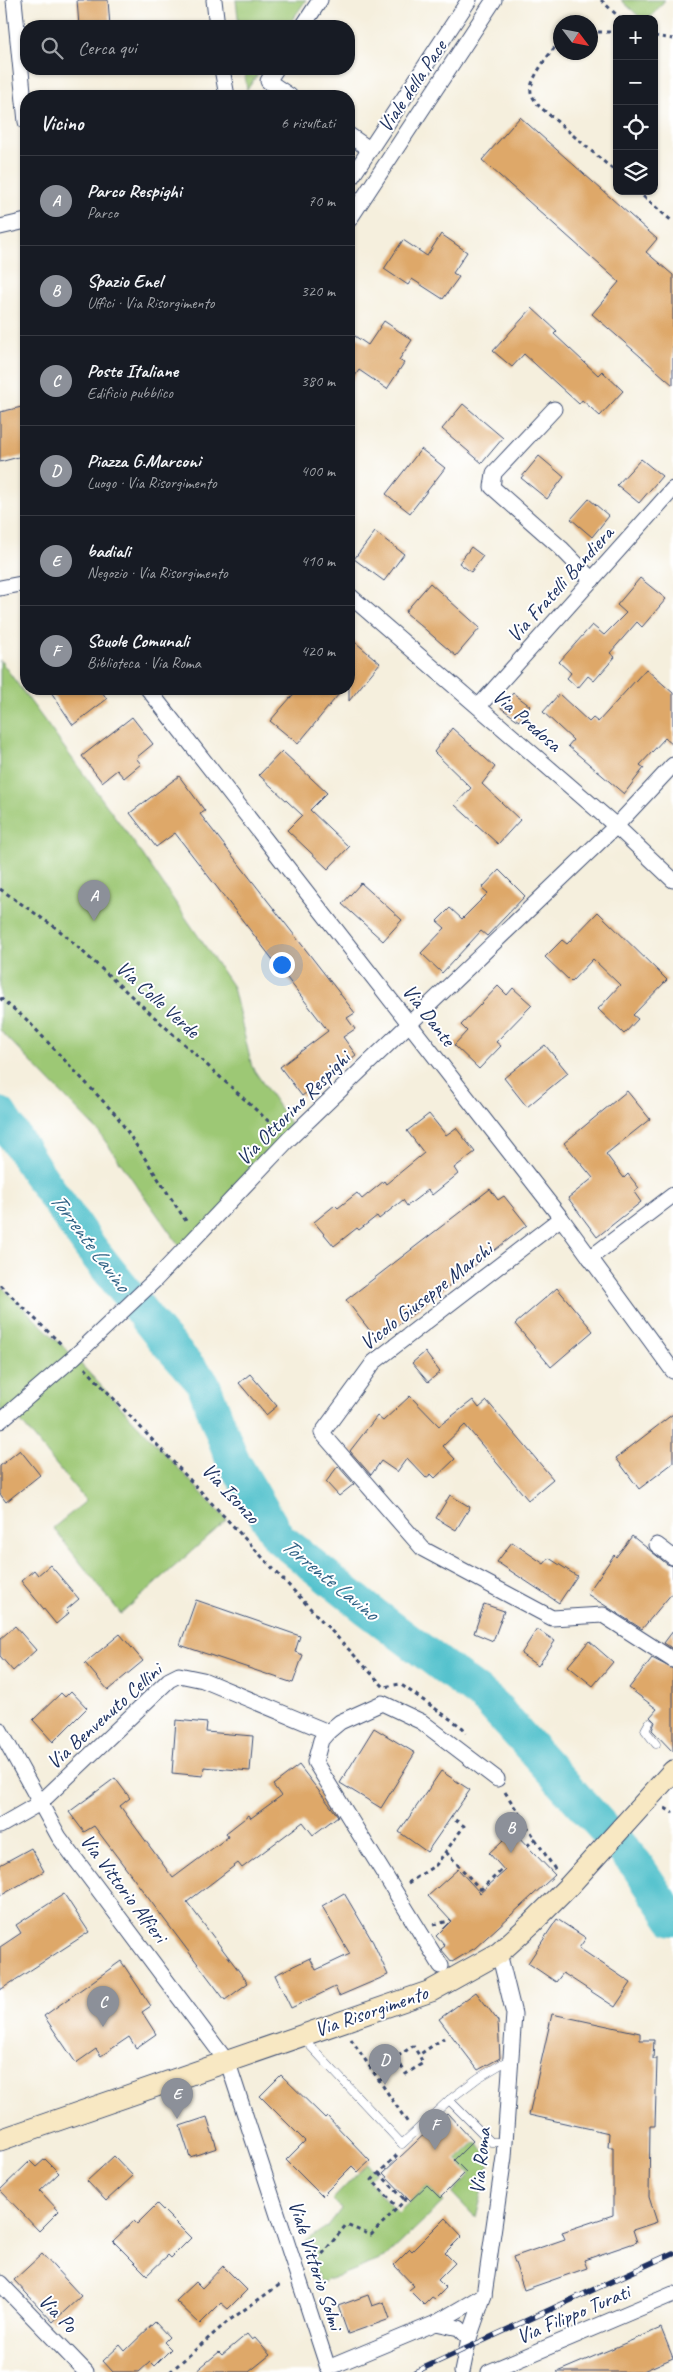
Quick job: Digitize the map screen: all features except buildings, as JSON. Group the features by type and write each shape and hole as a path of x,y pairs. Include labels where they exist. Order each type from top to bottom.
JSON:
{"main road":[{"name":"Via Risorgimento","path":"0,2140 431,1991 499,1953 568,1887 671,1773"}],"street":[{"path":"14,0 20,61"},
{"path":"214,0 216,20"},
{"path":"308,20 320,0"},
{"name":"Viale della Pace","path":"355,171 469,0"},
{"name":"Viale della Pace","path":"355,207 494,0"},
{"path":"432,55 450,67"},
{"path":"21,75 23,90"},
{"path":"223,75 225,90"},
{"path":"272,75 268,82 281,90"},
{"path":"355,139 370,149"},
{"path":"0,227 20,222"},
{"path":"554,409 494,473 492,487 561,548 592,580"},
{"name":"Via Fratelli Bandiera","path":"479,706 673,489"},
{"path":"0,588 20,584"},
{"name":"Via Predosa","path":"355,600 616,826 673,880"},
{"name":"Via Dante","path":"153,695 561,1218 673,1371"},
{"name":"Via Ottorino Respighi","path":"0,1421 74,1357 155,1280 289,1139 616,826 673,765"},
{"path":"590,1258 673,1195"},
{"name":"Vicolo Giuseppe Marchi","path":"561,1218 374,1362 322,1433 423,1549 552,1618 603,1615 673,1660"},
{"path":"658,1545 673,1557"},
{"name":"Via Benvenuto Cellini","path":"0,1826 40,1803 169,1680 179,1675 203,1680 328,1732"},
{"path":"328,1732 340,1722 382,1702 422,1722 497,1779"},
{"name":"Via Vittorio Alfieri","path":"0,1730 59,1837 228,2062"},
{"name":"Via Risorgimento","path":"328,1732 321,1740 315,1762 441,1966"},
{"name":"Via Roma","path":"462,2372 469,2338 484,2296 504,2142 514,2014 499,1953"},
{"name":"Viale Vittorio Solmi","path":"228,2062 328,2368 436,2323 484,2296"},
{"name":"Via Po","path":"0,2283 86,2372"},
{"name":"Via Filippo Turati","path":"489,2372 673,2294"},
{"path":"436,2323 459,2328 469,2338"}],"lane":[{"path":"648,1723 645,1730 656,1744"},
{"path":"301,2035 402,2144 449,2100 478,2078 510,2059"},
{"path":"449,2100 492,2142 504,2142"}],"path":[{"path":"601,0 617,15"},
{"path":"598,32 613,32"},
{"path":"658,37 673,39"},
{"path":"553,51 531,84 530,92 539,106 613,170"},
{"path":"642,195 673,222"},
{"name":"Via Colle Verde","path":"0,889 59,930 289,1139"},
{"path":"0,998 26,1019 117,1116 196,1237"},
{"name":"Via Isonzo","path":"0,1285 74,1357 384,1687 400,1684 463,1728 468,1735"},
{"path":"497,1779 568,1887"},
{"path":"395,1892 436,1864 446,1852 464,1826 451,1817"},
{"path":"527,1846 536,1838"},
{"path":"446,1852 480,1890 502,1870"},
{"path":"439,1923 448,1921"},
{"path":"339,2022 411,2127"},
{"path":"418,2055 444,2038"},
{"path":"413,2046 423,2063 406,2074 401,2066 395,2058 413,2046"},
{"path":"379,2080 401,2066"},
{"path":"170,2372 227,2322 296,2273 316,2262 346,2225 371,2235 398,2207 406,2198 379,2173 372,2180 398,2207"}],"green space":[{"path":"236,0 306,0 292,20 238,20"},
{"path":"621,0 665,0 652,15 638,15"},
{"path":"245,75 257,75 247,90"},
{"path":"0,660 20,687 20,695 26,695 143,855 233,987 252,1067 296,1132 183,1251 98,1131 0,1030"},
{"path":"0,1285 74,1357 227,1520 121,1614 53,1528 86,1501 12,1411 6,1416 0,1408"},
{"path":"475,2142 491,2158 476,2218 452,2193 470,2174 456,2160"},
{"path":"367,2164 376,2172 368,2180 398,2213 427,2185 443,2202 385,2258 320,2283 305,2241 328,2226 341,2209 332,2200"}],"waterway":[{"name":"Torrente Lavino","path":"0,1114 37,1172 90,1247 160,1335 203,1383 232,1459 279,1538 367,1609 489,1701 636,1864 673,1919"}],"railway":[{"path":"415,2372 673,2253"}],"place":[{"name":"Parco Respighi","path":"94,921"},
{"name":"Spazio Enel","path":"511,1853"},
{"name":"Poste Italiane","path":"103,2027"},
{"name":"Piazza G.Marconi","path":"385,2085"},
{"name":"badiali","path":"177,2119"},
{"name":"Scuole Comunali","path":"435,2150"}]}
